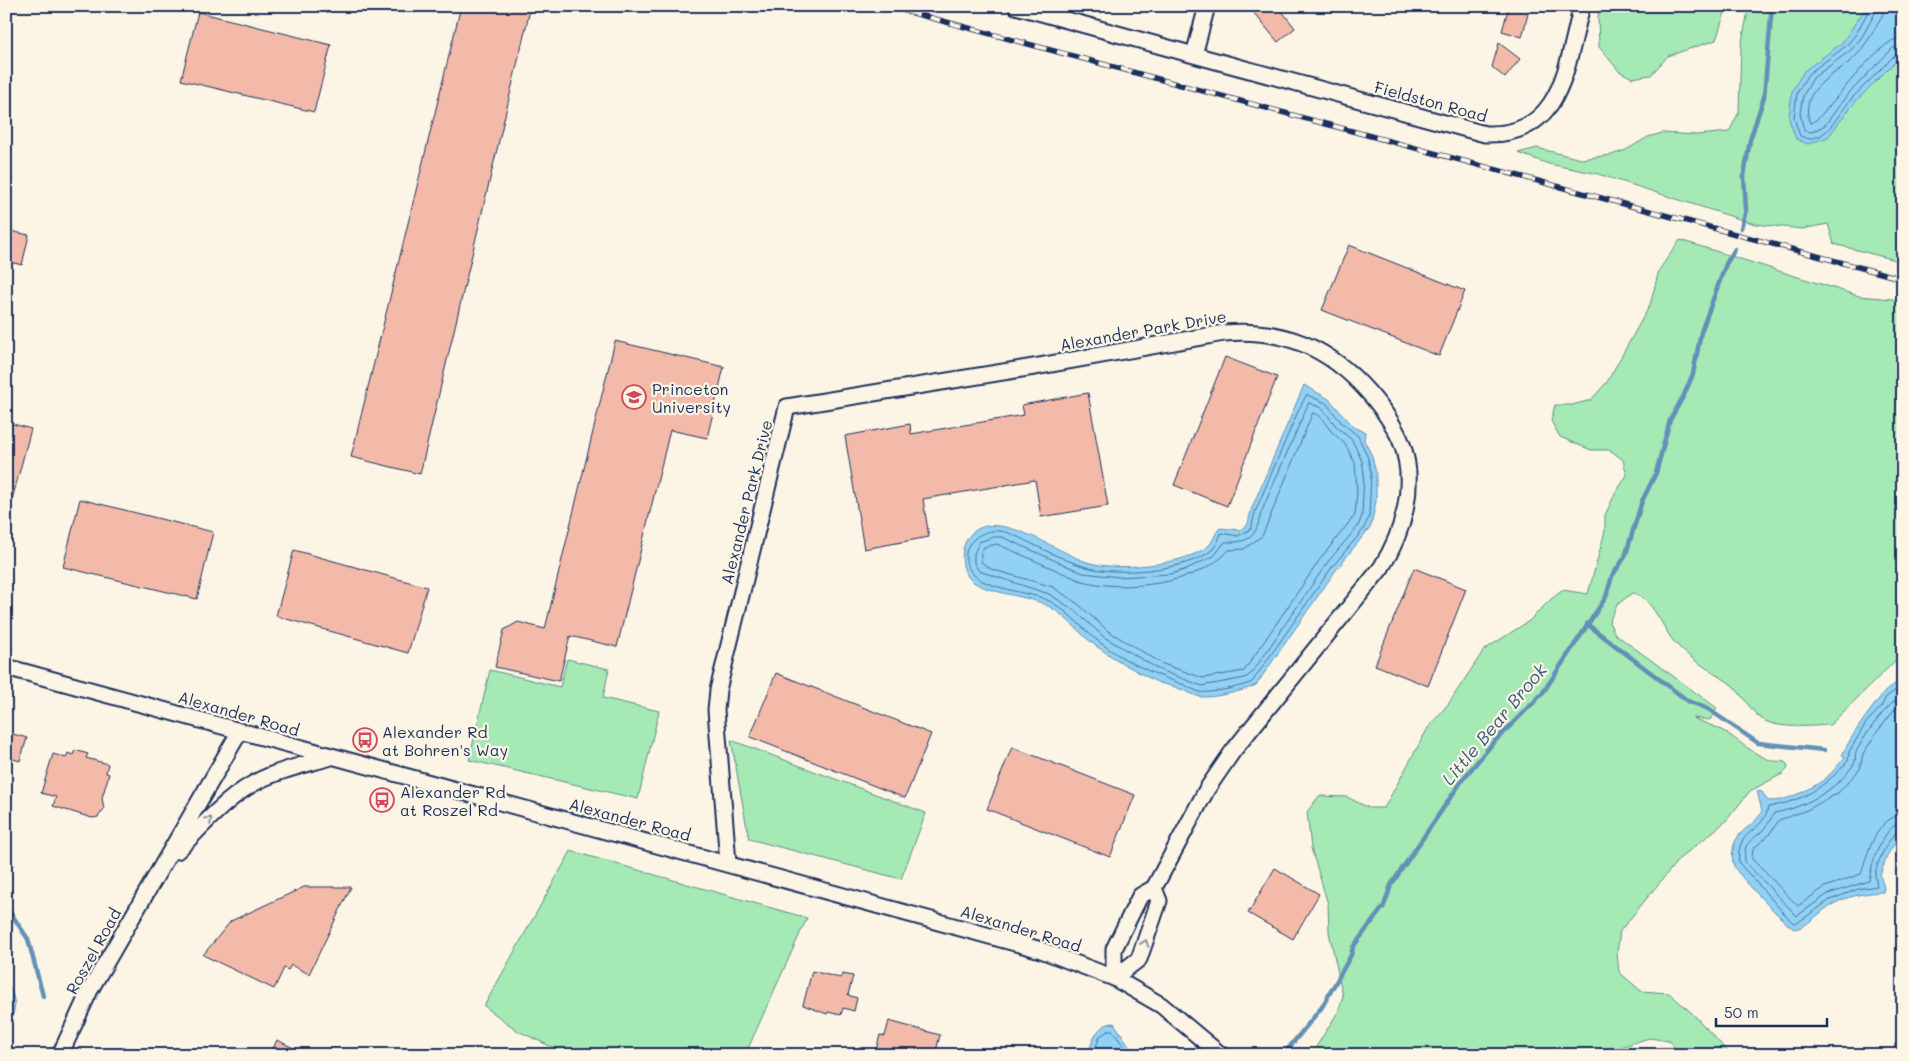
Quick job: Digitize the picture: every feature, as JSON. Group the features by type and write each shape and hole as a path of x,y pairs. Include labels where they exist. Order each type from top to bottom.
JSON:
{"street":[{"name":"Fieldston Road","path":"1016,6 1485,134 1501,135 1517,132 1530,126 1552,105 1560,90 1582,6"},
{"path":"1194,55 1207,6"},
{"name":"Alexander Park Drive","path":"728,863 716,710 718,690 787,408 1034,367 1216,334 1246,331 1266,333 1304,344 1326,354 1345,367 1379,405 1402,445 1408,488 1405,512 1397,539 1381,568 1233,751 1207,789 1154,888 1140,896 1114,949 1114,978"},
{"name":"Alexander Road","path":"6,667 1041,950 1114,978 1161,1004 1221,1055"},
{"name":"Roszel Road","path":"60,1055 90,990 161,866 199,806 240,732"},
{"name":"Roszel Road","path":"161,866 227,803 248,787 283,771 331,757"},
{"path":"1114,978 1139,960 1159,901 1154,888"}],"green space":[{"path":"1600,6 1727,6 1716,40 1668,56 1651,75 1632,78 1619,71 1599,47 1598,16"},
{"path":"1749,6 1903,6 1903,262 1834,244 1828,224 1802,229 1755,224 1598,174 1549,164 1518,153 1537,148 1581,159 1611,155 1626,150 1648,137 1662,133 1697,135 1729,132 1739,112 1741,46"},
{"path":"1680,240 1859,296 1903,300 1903,650 1897,659 1830,725 1797,726 1772,724 1755,713 1733,686 1682,650 1671,638 1657,614 1639,596 1632,593 1617,605 1609,622 1615,634 1717,708 1710,720 1693,718 1721,730 1761,756 1776,761 1783,761 1787,764 1788,768 1784,773 1750,791 1725,822 1679,859 1620,931 1617,953 1619,972 1641,991 1669,993 1693,1014 1731,1055 1681,1055 1669,1041 1649,1038 1621,1047 1621,1055 1311,1055 1338,1012 1343,996 1329,932 1328,904 1311,848 1307,812 1319,796 1347,797 1369,808 1384,808 1428,728 1449,703 1484,650 1529,621 1563,590 1588,594 1605,531 1605,515 1627,475 1623,460 1610,450 1591,450 1560,437 1551,421 1555,405 1572,405 1591,400 1607,382 1650,305 1659,270"},
{"path":"567,659 609,669 603,698 659,711 638,799 469,760 490,670 560,687"},
{"path":"731,740 926,813 901,879 749,839"},
{"path":"571,851 807,918 745,1055 569,1055 518,1031 484,1006"}],"water":[{"path":"1867,6 1903,6 1903,54 1855,102 1828,137 1808,144 1796,139 1789,119 1792,91 1804,71 1842,43"},
{"path":"1304,385 1329,399 1354,427 1365,432 1364,440 1372,456 1376,473 1376,501 1371,526 1336,570 1256,685 1229,694 1201,697 1158,682 1110,656 1052,608 1036,601 984,587 975,583 966,573 962,561 965,543 972,533 983,527 997,526 1012,529 1087,562 1115,566 1149,565 1182,558 1207,547 1220,528 1240,530 1248,524 1251,510"},
{"path":"1903,677 1903,831 1888,854 1880,875 1884,888 1883,892 1849,897 1826,909 1804,926 1794,929 1754,890 1735,868 1733,862 1732,855 1735,842 1762,811 1757,791 1762,792 1767,800 1780,800 1806,790 1826,778 1845,757 1842,755 1846,747 1876,702"},
{"path":"6,978 13,995 15,1007 11,1018 6,1022"},
{"path":"1114,1023 1130,1047 1150,1055 1088,1055 1099,1030 1103,1026"}],"building":[{"path":"461,6 513,6 530,10 420,474 351,457"},
{"path":"1248,6 1278,6 1295,28 1278,42"},
{"path":"1509,6 1530,6 1522,37 1502,31"},
{"path":"198,12 331,45 314,112 181,80"},
{"path":"1499,43 1520,59 1505,78 1492,67"},
{"path":"10,231 29,235 22,265 6,261"},
{"path":"1349,245 1465,291 1439,356 1322,310"},
{"path":"615,341 724,367 707,438 670,430 617,647 570,636 559,681 495,667 504,630 518,622 545,629"},
{"path":"1225,357 1277,377 1227,506 1174,485"},
{"path":"1088,393 1108,506 1041,517 1035,480 923,499 929,537 864,549 845,436 910,424 911,434 1024,415 1022,405"},
{"path":"6,422 31,429 10,507 6,506"},
{"path":"80,499 213,532 197,599 63,567"},
{"path":"294,550 427,587 408,653 276,616"},
{"path":"1414,568 1466,589 1428,686 1375,665"},
{"path":"776,673 931,734 905,798 750,737"},
{"path":"6,732 27,738 20,761 6,757"},
{"path":"1012,747 1135,795 1110,857 987,809"},
{"path":"75,750 88,754 86,758 108,764 106,773 109,774 102,798 104,809 98,817 92,818 53,806 56,797 41,793 53,754 66,758 68,753 73,755"},
{"path":"1275,868 1319,894 1293,939 1248,913"},
{"path":"304,887 351,887 309,974 291,965 288,970 284,968 274,989 203,955 231,921"},
{"path":"812,971 840,978 843,974 853,976 848,995 857,998 854,1011 843,1008 841,1015 828,1012 827,1014 803,1005"},
{"path":"889,1021 940,1035 935,1055 880,1055 881,1051 876,1050 880,1035 885,1036"},
{"path":"277,1040 308,1055 270,1055"}],"waterway":[{"name":"Little Bear Brook","path":"1741,228 1746,210 1744,176 1750,140 1764,97 1772,6"},
{"name":"Little Bear Brook","path":"1283,1055 1322,1007 1351,955 1353,947 1384,906 1391,885 1463,779 1492,744 1542,694 1606,597 1612,576 1625,557 1642,501 1656,473 1670,420 1693,374 1701,332 1726,264 1735,249"},
{"path":"1587,624 1688,701 1708,709 1758,743 1824,750"},
{"path":"6,906 28,939 43,996"}],"railway":[{"path":"887,6 1903,279"}],"place":[{"name":"Princeton University","path":"634,397"},
{"name":"Alexander Rd at Bohren's Way","path":"365,740"},
{"name":"Alexander Rd at Roszel Rd","path":"382,800"}]}
